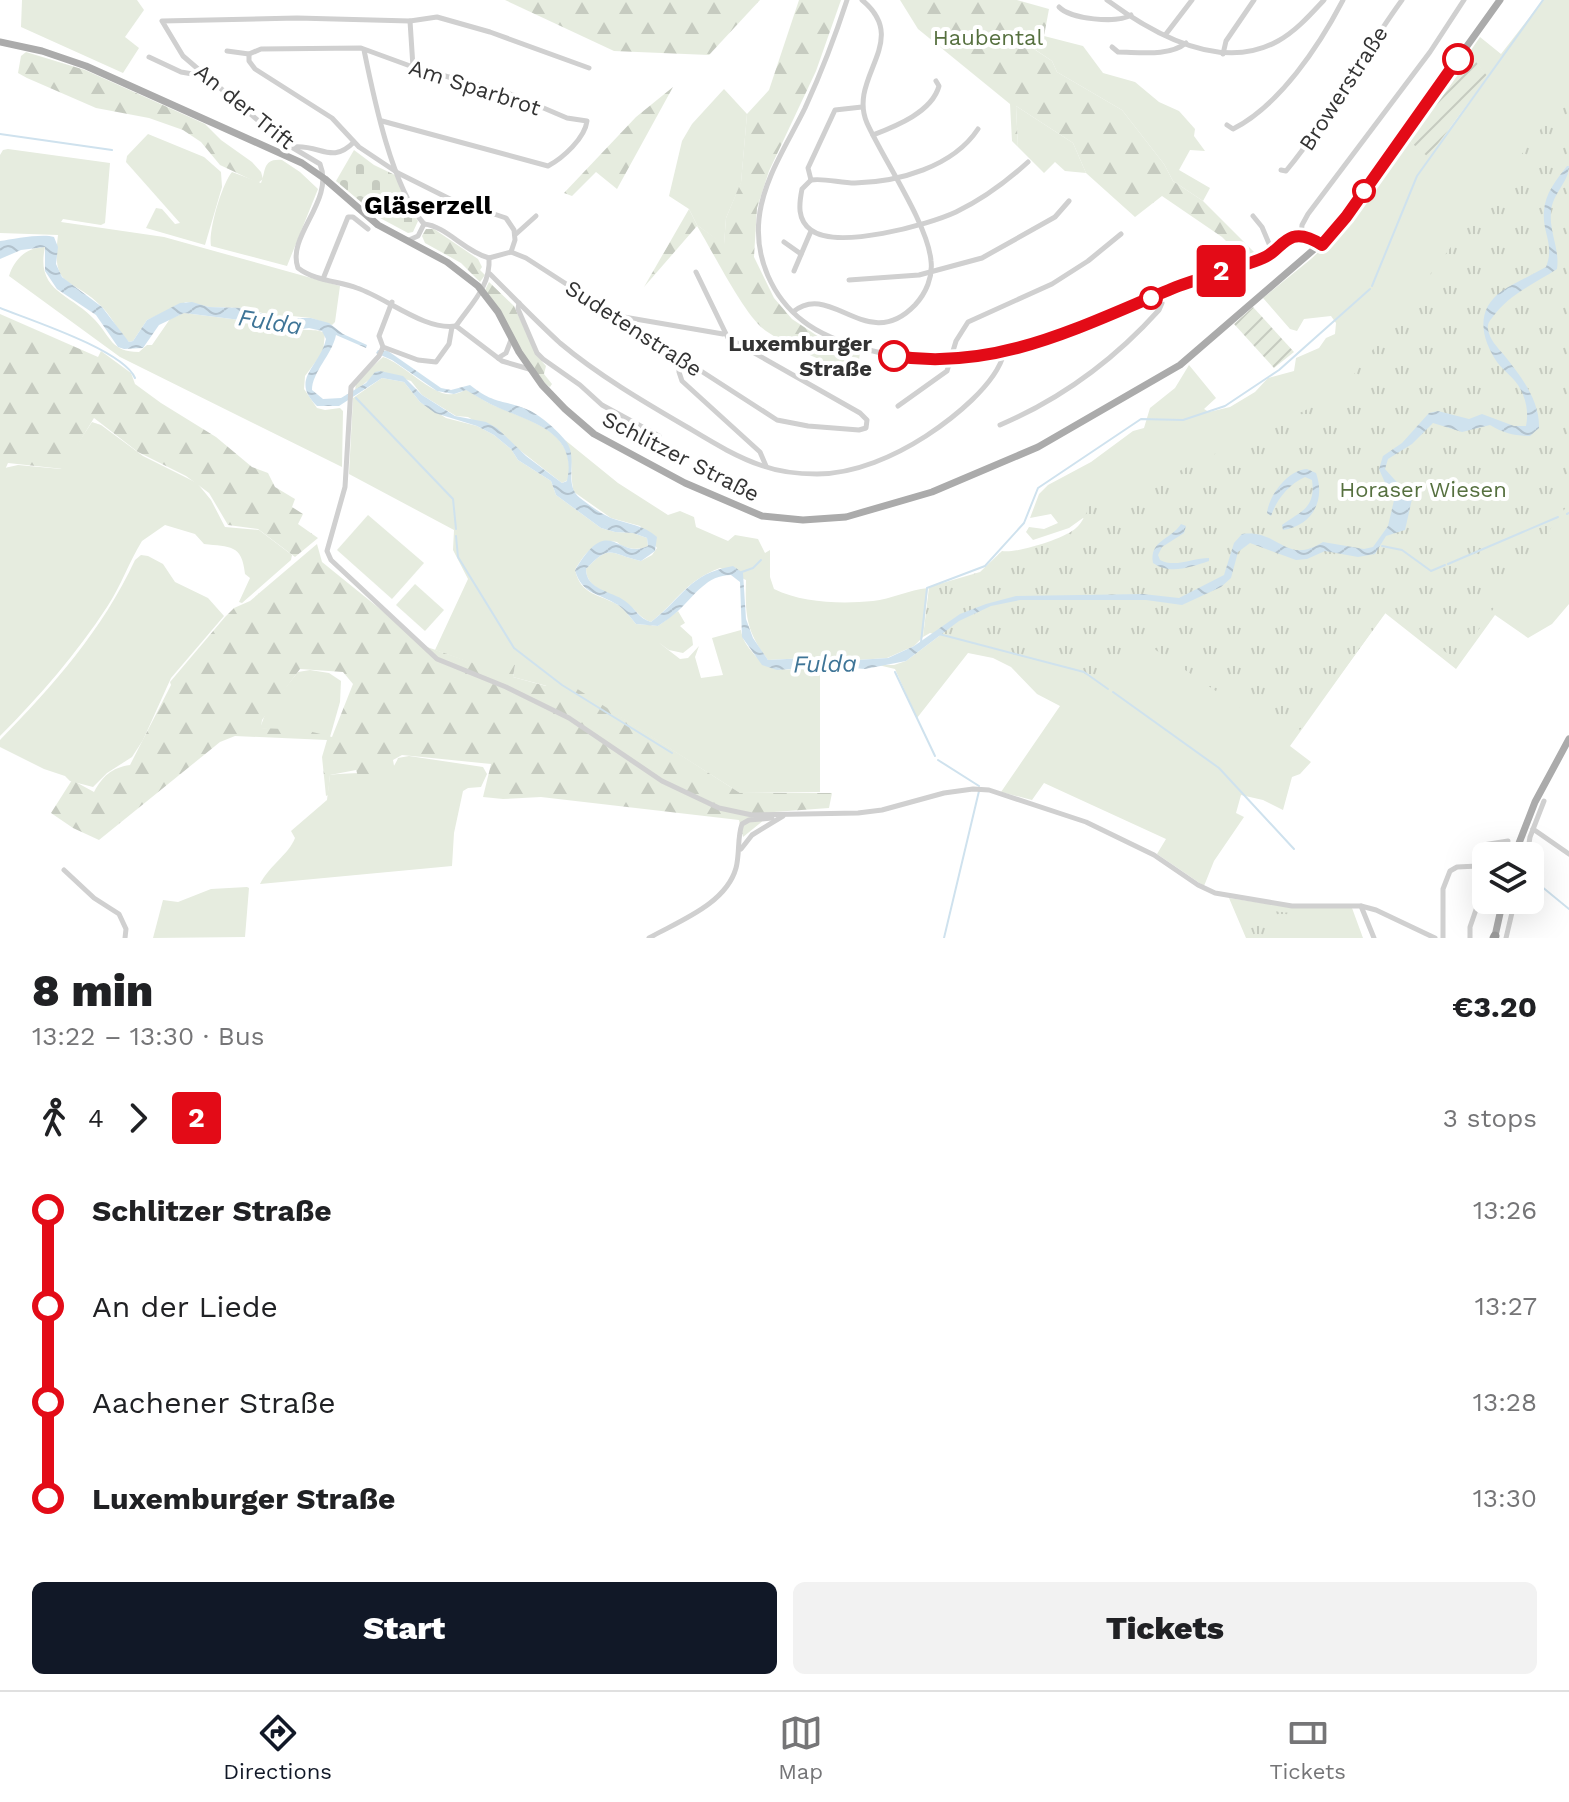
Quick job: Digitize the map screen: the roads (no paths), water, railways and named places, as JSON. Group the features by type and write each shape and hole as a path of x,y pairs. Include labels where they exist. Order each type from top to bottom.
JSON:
{"main road":[{"name":"Schlitzer Straße","path":"0,42 42,51 86,66 291,157 334,186 371,220 461,271 478,286 498,312 531,370 557,401 594,434 724,501 762,516 803,520 846,517 932,492 1038,447 1173,369 1322,245 1354,206 1500,0"},
{"path":"1519,842 1535,802 1569,739"},
{"path":"1495,937 1500,914"}],"street":[{"path":"847,0 826,58 771,177 761,208 759,238 764,266 772,284 793,312 820,331 858,347 904,358 951,360 1004,353 1060,336 1160,294 1273,253 1291,238 1301,236 1322,245"},
{"path":"793,312 801,305 816,301 856,319 887,321 916,304 925,291 931,273 929,249 920,226 862,107 864,91 880,50 882,33 875,14 862,0"},
{"path":"1166,34 1192,0"},
{"path":"1223,54 1226,41 1254,0"},
{"path":"1111,1 1166,34 1223,54 1249,52 1280,40 1324,0"},
{"path":"1227,125 1233,129 1251,120 1272,101 1322,37 1343,0"},
{"name":"Browerstraße","path":"1281,170 1286,171 1316,133 1402,0"},
{"path":"1301,236 1308,214 1430,52 1464,0"},
{"path":"1059,7 1069,14 1109,20 1121,20 1131,15"},
{"path":"413,67 410,21 426,17 490,32 589,68"},
{"name":"An der Trift","path":"323,279 300,270 295,261 323,188 324,173 320,164 283,142 205,76 183,56 162,21 297,18 410,21"},
{"path":"1112,47 1118,52 1158,52 1179,49 1186,43"},
{"name":"Am Sparbrot","path":"227,51 249,54 261,49 357,47 413,67 513,95 554,113 587,121 585,131 556,162 548,166 382,121"},
{"path":"249,54 249,61 255,69 332,118 354,142 398,173 463,205 506,218 513,225 515,235 511,252 489,258 474,254 433,225 424,224 406,198 398,173 382,121 364,49"},
{"path":"149,57 181,72 205,76"},
{"path":"873,135 908,119 925,106 937,94 939,86 936,81"},
{"path":"811,180 808,168 835,110 862,107"},
{"path":"978,129 962,146 939,162 895,178 860,183 811,180 802,189 801,216 811,231 821,234 868,236 920,226 968,206 1003,185 1028,162"},
{"path":"292,147 308,146 336,155 343,153 354,142"},
{"path":"849,280 931,273 982,258 1055,217 1069,201"},
{"path":"515,235 536,216"},
{"path":"1253,216 1262,227 1273,253"},
{"path":"368,229 353,217 348,217 323,279 392,302 419,318 454,326 498,358 531,370"},
{"path":"404,241 418,236 424,224"},
{"path":"794,271 811,231"},
{"path":"898,406 947,371 956,341 968,322 1052,284 1088,261 1121,234"},
{"path":"418,236 428,252"},
{"path":"784,242 801,254"},
{"name":"Sudetenstraße","path":"511,252 531,261 777,420 859,430 868,425 860,413 724,334"},
{"path":"381,351 436,362 449,344 454,326 490,274 489,258"},
{"path":"696,272 724,334"},
{"path":"490,274 562,344 637,397 713,442 766,467 794,473 828,474 855,468 905,448 939,427 969,402 1000,366 1004,353"},
{"path":"1000,425 1059,396 1110,358 1159,310 1162,303 1160,294"},
{"path":"392,302 379,336 381,351 351,389 345,487 329,535 327,551 331,560 437,659 506,687 569,718 641,768 686,794 738,813 782,816"},
{"path":"519,303 518,309 540,356 602,405 659,436"},
{"path":"617,316 724,334"},
{"path":"498,358 509,348 510,335"},
{"path":"679,358 682,381 760,452 766,467"},
{"path":"649,938 719,895 734,875 739,834 744,822 782,816 871,812 944,793 973,789 989,790 1086,822 1154,855 1215,893 1292,906 1361,906 1435,938"},
{"path":"1530,842 1544,801"},
{"path":"739,853 752,835 782,816"},
{"path":"1533,829 1569,854"},
{"path":"1502,842 1508,841"},
{"path":"1443,938 1445,879 1457,867 1472,866"},
{"path":"64,870 94,898 119,914 126,929 125,938"},
{"path":"1361,906 1374,938"},
{"path":"1470,938 1474,914"},
{"path":"1506,938 1512,914"}],"water":[{"name":"Fulda","path":"1567,166 1568,172 1551,212 1557,269 1506,302 1488,326 1492,340 1528,389 1536,408 1539,428 1530,436 1525,436 1504,432 1490,425 1462,432 1433,423 1412,444 1388,459 1385,469 1412,499 1405,530 1386,536 1375,554 1358,557 1325,551 1296,560 1250,543 1238,552 1231,578 1221,587 1182,605 1146,600 1020,600 991,606 959,621 906,661 865,669 830,666 777,670 762,665 742,637 740,582 731,575 708,582 658,626 636,624 618,605 587,589 575,570 597,543 605,540 637,549 648,546 647,538 601,528 556,495 551,481 518,460 511,449 494,435 477,426 435,413 420,402 404,382 382,378 339,406 317,406 309,397 306,380 323,349 326,339 322,331 309,328 295,330 289,326 184,313 159,325 143,348 124,349 118,347 96,315 57,289 45,271 45,247 21,250 0,259 0,241 54,237 58,247 56,264 62,277 102,307 129,342 133,341 147,320 180,303 244,308 277,318 311,318 329,323 343,334 367,345 366,348 336,335 313,383 312,390 323,399 341,398 366,383 375,372 403,376 422,395 455,416 486,422 497,428 526,456 562,483 567,481 569,465 566,451 550,432 466,390 454,394 437,391 392,360 376,353 378,350 388,351 441,388 451,390 470,385 491,398 531,411 552,427 569,447 572,485 580,498 607,516 641,527 657,537 655,551 641,561 611,553 601,556 586,569 595,586 625,601 651,622 696,581 733,566 743,573 746,619 753,638 768,660 825,657 857,660 888,658 914,646 960,614 1016,596 1143,594 1179,598 1224,575 1234,543 1242,534 1255,534 1300,550 1323,542 1364,549 1373,547 1388,526 1395,496 1379,469 1383,456 1402,443 1429,413 1438,411 1469,419 1482,414 1514,426 1526,426 1527,410 1523,395 1516,382 1499,365 1487,343 1484,315 1502,291 1546,267 1549,245 1544,219 1545,204 1552,187"},
{"path":"1307,469 1316,473 1318,502 1302,523 1283,530 1282,525 1309,503 1312,480 1305,477 1288,488 1271,516 1267,513 1269,506 1276,491 1287,479"},
{"path":"1181,524 1186,526 1184,533 1162,547 1158,555 1160,560 1178,563 1209,558 1209,561 1173,569 1153,563 1154,549"}],"waterway":[{"path":"1372,286 1417,176 1543,0"},
{"path":"0,134 112,150"},
{"path":"921,642 927,588 985,566 1024,523 1038,488 1141,419 1183,420 1225,406 1279,370 1370,289"},
{"path":"0,308 95,347 127,367 135,378"},
{"path":"356,398 453,499 456,529"},
{"path":"1448,564 1558,517"},
{"path":"456,536 458,557 514,648 562,685 672,753"},
{"path":"1382,546 1402,550 1431,571 1445,565"},
{"path":"739,573 753,568 761,560"},
{"path":"939,634 1084,672 1108,689"},
{"path":"895,672 935,756"},
{"path":"1113,692 1219,768 1294,849"},
{"path":"938,760 979,786"},
{"path":"944,938 979,791"},
{"path":"1544,888 1569,909"}],"place":[{"name":"Luxemburger Straße","path":"894,356"}],"district":[{"name":"Gläserzell","path":"428,205"}],"park label":[{"name":"Haubental","path":"988,37"},
{"name":"Horaser Wiesen","path":"1423,489"}]}
